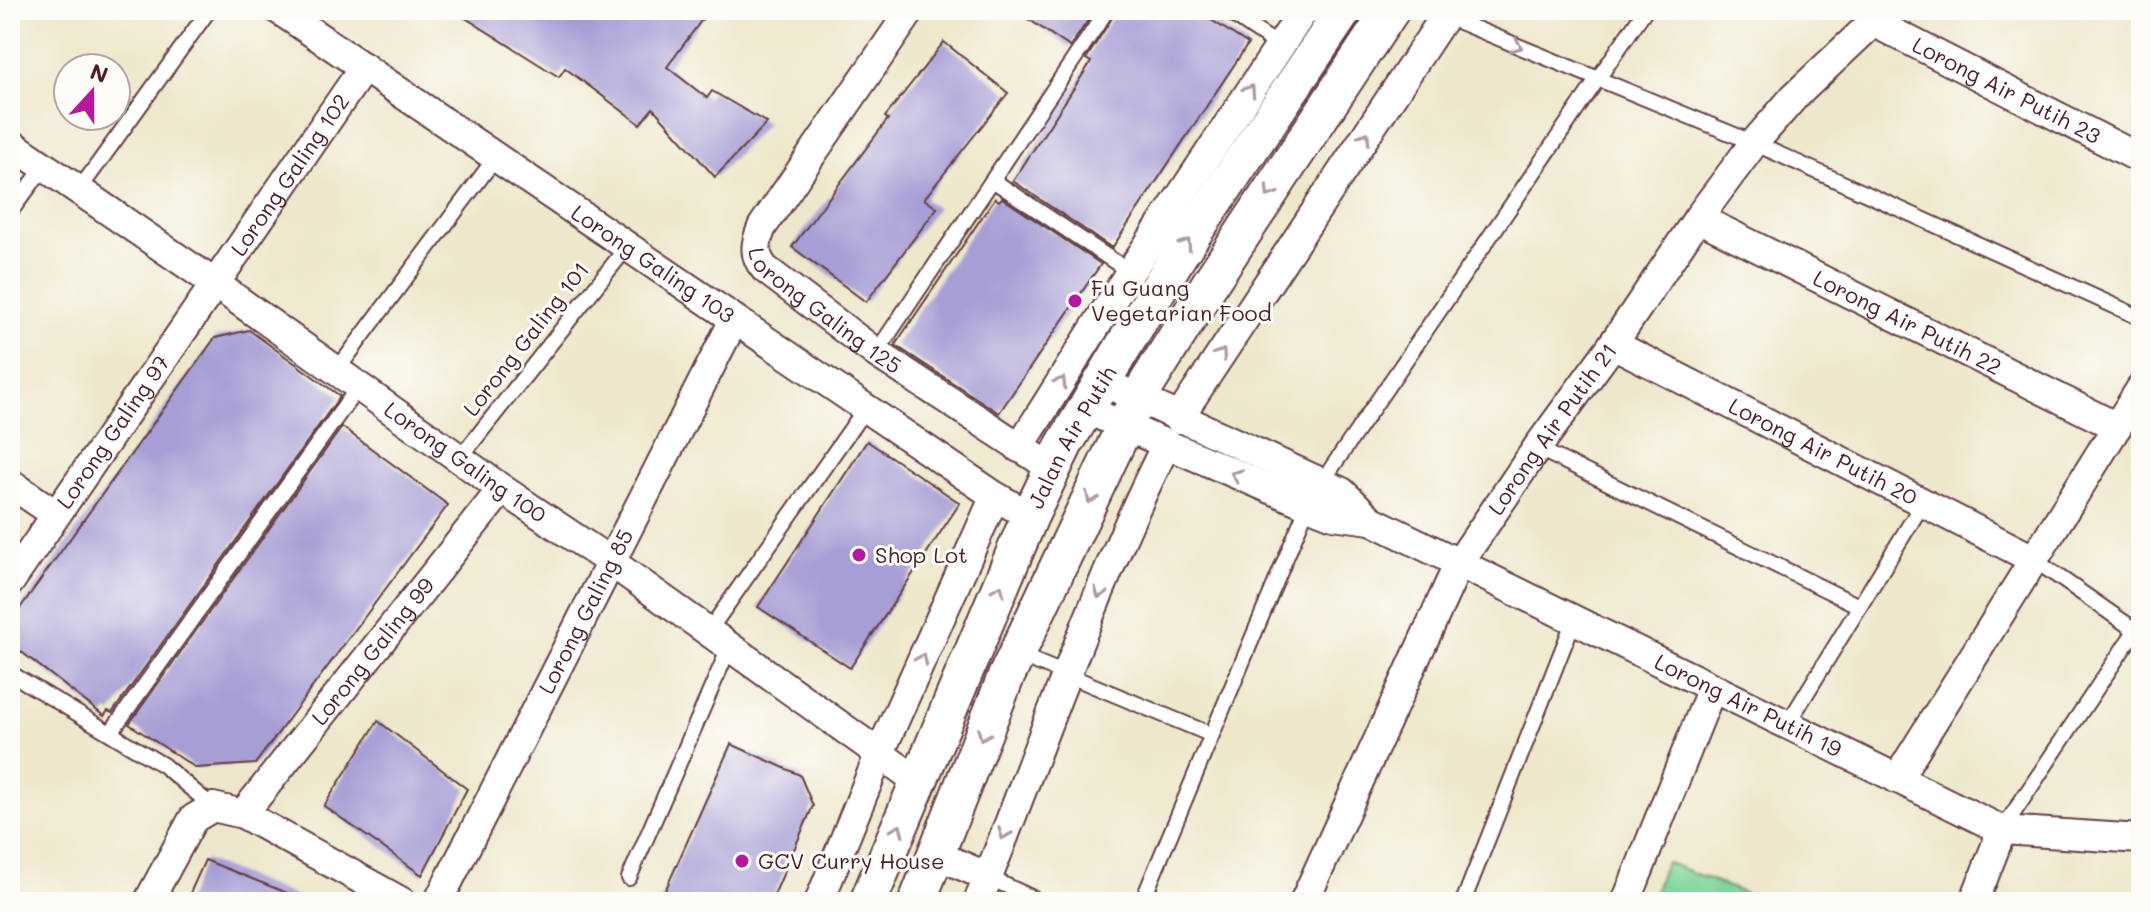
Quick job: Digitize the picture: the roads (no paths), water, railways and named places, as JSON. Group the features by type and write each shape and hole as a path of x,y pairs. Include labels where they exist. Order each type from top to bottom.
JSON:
{"street":[{"name":"Lorong Galing 103","path":"279,10 865,409 1030,516"},
{"name":"Lorong Galing 125","path":"911,10 762,227 755,250 765,269 876,353 1052,468"},
{"path":"1019,448 1143,281 1279,46 1304,10"},
{"name":"Jalan Air Putih","path":"868,902 1030,516 1052,468 1093,395 1143,281 1257,136 1344,10"},
{"name":"Jalan Air Putih","path":"917,902 1017,654 1131,414 1212,280 1391,10"},
{"path":"1178,419 1442,12"},
{"name":"Lorong Air Putih 21","path":"1304,902 1459,563 1698,218 1754,143 1794,97 1879,16"},
{"name":"Lorong Air Putih 23","path":"1879,16 2141,159"},
{"name":"Lorong Galing 102","path":"214,283 364,67"},
{"name":"Lorong Galing 100","path":"10,143 214,283 502,489 611,562 919,782"},
{"name":"Lorong Air Putih 22","path":"1698,218 2117,427"},
{"name":"Lorong Galing 97","path":"10,582 214,283"},
{"name":"Lorong Galing 85","path":"438,902 734,320"},
{"name":"Lorong Air Putih 20","path":"1613,344 2033,559"},
{"path":"1897,779 2141,388"},
{"name":"Lorong Air Putih 19","path":"1093,395 1131,414 1166,445 1315,494"},
{"name":"Lorong Air Putih 19","path":"1131,414 1178,419 1315,494 1333,515 1371,520 2002,830 2141,839"},
{"path":"935,854 983,890 1067,674 1140,498 1166,445"},
{"path":"10,483 55,514"},
{"name":"Lorong Galing 99","path":"243,814 502,489"},
{"path":"819,902 879,755 995,496"},
{"path":"1626,902 1712,688"},
{"path":"148,902 193,819 213,807 243,814 402,902"},
{"path":"1974,902 2002,830"}],"lane":[{"path":"79,190 209,10"},
{"path":"876,353 1107,10"},
{"path":"1226,10 1279,46"},
{"path":"1142,902 1315,494 1645,10"},
{"path":"1442,12 1754,143 2141,318"},
{"path":"111,732 496,157"},
{"path":"10,212 45,166"},
{"path":"994,181 1143,281"},
{"name":"Lorong Galing 101","path":"460,458 627,247"},
{"path":"629,878 719,640 865,409"},
{"path":"1537,448 1859,606"},
{"path":"1787,725 1923,503"},
{"path":"2002,830 2138,626 2033,559"},
{"path":"1463,902 1574,620"},
{"path":"1017,654 1212,735"},
{"path":"10,673 163,765 213,807"},
{"path":"983,890 1041,902"}],"place":[{"name":"Fu Guang Vegetarian Food","path":"1075,301"},
{"name":"Shop Lot","path":"859,555"},
{"name":"GCV Curry House","path":"742,861"}]}
